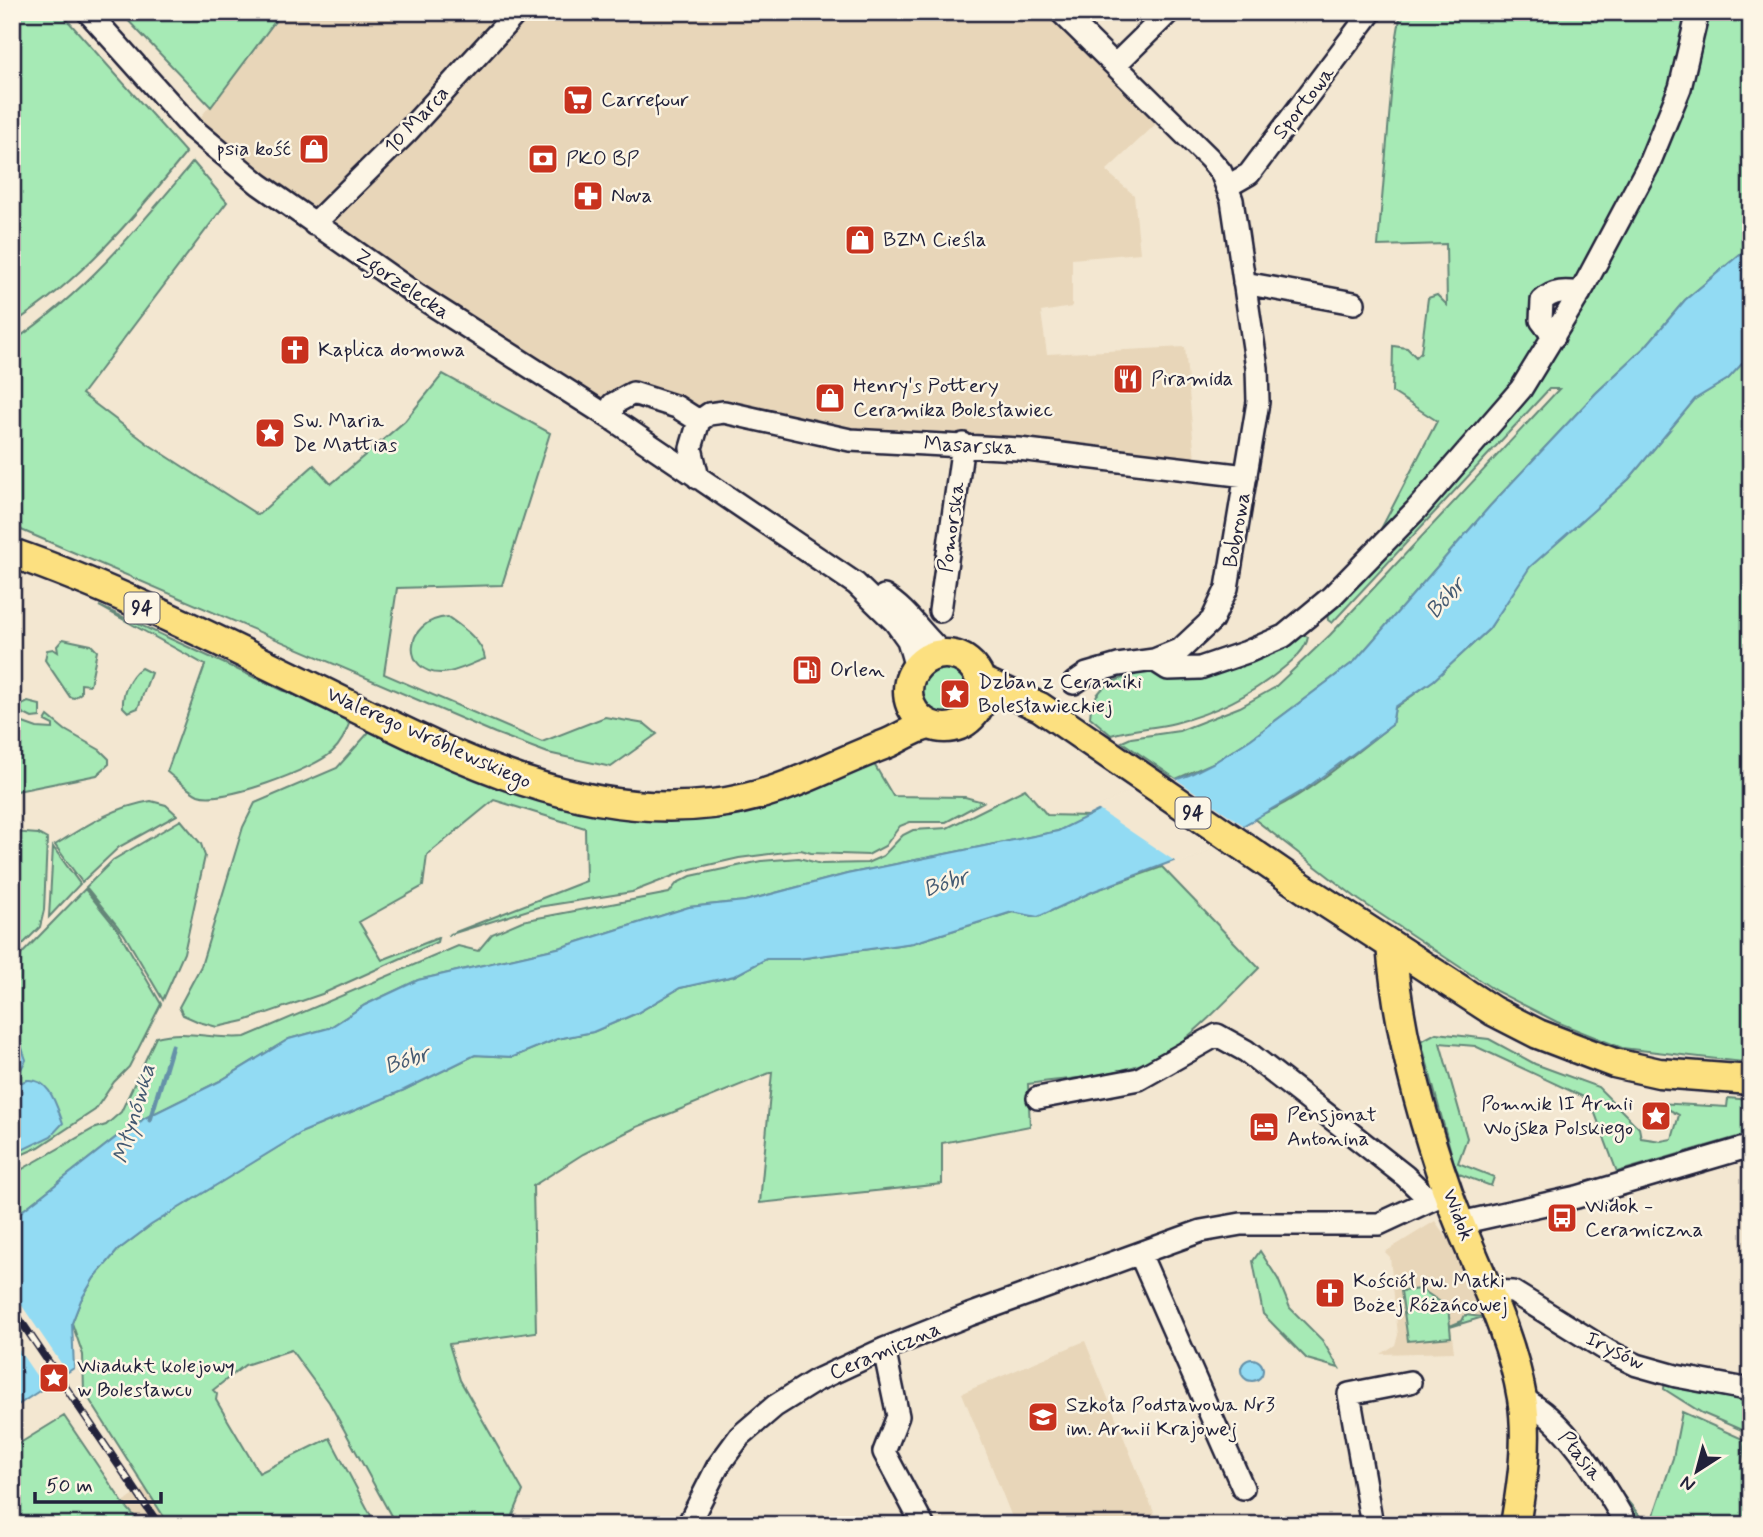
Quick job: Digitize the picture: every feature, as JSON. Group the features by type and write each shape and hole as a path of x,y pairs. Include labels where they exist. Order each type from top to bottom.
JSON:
{"main road":[{"name":"Walerego Wróblewskiego","path":"12,553 159,615 508,777 550,790 622,805 675,808 713,804 798,783 862,752 929,725"},
{"path":"916,668 929,658 945,655"},
{"name":"94","path":"945,655 969,663 980,680 1025,698 1308,891 1493,1011 1572,1048 1614,1063 1659,1073 1751,1080"},
{"name":"94","path":"909,698 911,678 916,668"},
{"path":"976,711 982,696 980,680"},
{"name":"Walerego Wróblewskiego","path":"862,752 900,713 909,698"},
{"path":"909,698 917,714 929,725"},
{"name":"94","path":"929,725 950,728 986,707 1007,708 1053,719"},
{"name":"Widok","path":"1391,945 1406,1045 1439,1196 1460,1223 1489,1291 1522,1398 1524,1441 1515,1525"}],"street":[{"name":"Zgorzelecka","path":"88,12 192,128 259,184 417,295 612,419 856,584 888,598 945,655"},
{"name":"10 Marca","path":"314,224 407,132 517,12"},
{"name":"Bobrowa","path":"1061,12 1209,158 1228,186 1257,368 1258,402 1227,588 1221,603 1197,636 1181,649 1154,660 1118,665 1087,674 1074,683"},
{"path":"1115,65 1169,12"},
{"name":"Sportowa","path":"1228,186 1249,174 1371,12"},
{"path":"1154,660 1168,669 1200,668 1284,636 1331,597 1416,510 1521,388 1555,337 1648,166 1679,88 1698,12"},
{"path":"1244,283 1354,303"},
{"path":"1555,337 1541,320 1542,301 1548,295 1564,291 1580,293"},
{"path":"612,419 613,404 633,393 677,407 699,421 691,448 698,478"},
{"name":"Masarska","path":"699,421 709,414 724,412 850,440 963,444 1246,476"},
{"name":"Pomorska","path":"940,611 963,444"},
{"name":"Zgorzelecka","path":"856,584 902,631 908,640 916,668"},
{"name":"Widok","path":"1038,1098 1139,1079 1217,1035 1246,1052 1405,1176 1439,1196"},
{"path":"1460,1223 1577,1197 1751,1146"},
{"name":"Ceramiczna","path":"688,1525 727,1453 754,1423 815,1381 884,1349 1201,1231 1241,1224 1379,1224 1439,1196"},
{"path":"1140,1254 1243,1488"},
{"name":"Irysów","path":"1489,1291 1513,1292 1608,1351 1637,1364 1676,1376 1751,1390"},
{"path":"884,1349 898,1416 884,1451 923,1525"},
{"path":"1371,1525 1349,1394 1410,1382"},
{"name":"Ptasia","path":"1522,1398 1546,1415 1574,1447 1627,1525"}],"shaded area":[{"path":"284,12 751,12 757,15 783,12 1045,12 1156,124 1106,171 1134,195 1140,253 1072,259 1072,307 1041,312 1047,354 1185,347 1196,471 709,414 633,393 612,419 192,128"},
{"path":"1435,1221 1459,1255 1484,1317 1451,1327 1454,1352 1381,1354 1395,1345 1398,1335 1390,1257 1385,1252"},
{"name":"Szkoła Podstawowa Nr3 im. Armii Krajowej","path":"1085,1341 1159,1525 1015,1525 962,1393"},
{"path":"145,1488 168,1525 142,1525 123,1503"}],"green space":[{"path":"12,12 60,12 186,153 127,223 84,268 12,324"},
{"path":"120,12 282,12 211,107"},
{"path":"1401,12 1688,12 1671,81 1653,132 1576,282 1547,286 1537,293 1531,309 1546,333 1514,387 1387,531 1381,529 1437,421 1392,392 1393,346 1407,348 1416,357 1421,352 1428,298 1437,295 1447,305 1446,244 1378,246 1395,48"},
{"path":"1698,12 1751,12 1751,245 1685,300 1646,346 1596,393 1490,506 1355,661 1251,739 1215,762 1176,779 1122,742 1131,738 1179,731 1240,707 1274,688 1330,635 1559,389 1549,389 1332,623 1328,620 1327,611 1419,515 1599,272"},
{"path":"193,162 227,202 82,394 148,444 258,515 314,465 331,484 405,421 443,374 550,433 502,585 397,588 384,674 542,742 605,717 645,724 657,734 611,767 548,753 495,733 12,526 12,342 63,303 109,259"},
{"path":"1751,354 1751,1063 1622,1048 1557,1022 1496,991 1359,900 1253,818 1308,789 1392,725 1395,708 1434,680 1489,629 1529,567 1629,479 1695,399 1728,379"},
{"path":"99,606 345,719 349,724 342,739 335,749 322,759 288,775 246,790 210,796 198,795 167,772 205,665"},
{"path":"448,617 476,640 485,659 447,673 429,671 414,657 415,636 433,620"},
{"path":"1299,633 1308,637 1294,659 1245,695 1204,714 1175,723 1111,735 1090,717 1094,700 1104,687 1118,679 1135,675 1135,670 1147,667 1161,675"},
{"path":"63,639 91,645 97,651 90,685 81,684 81,693 74,698 70,697 45,660 47,650 58,652 57,646"},
{"path":"141,668 151,673 138,708 128,712 123,707 125,691 130,680"},
{"path":"946,668 962,675 969,691 962,707 946,714 930,707 923,691 930,675"},
{"path":"12,695 20,699 20,706 28,702 40,705 40,717 32,718 12,708"},
{"path":"48,716 65,730 100,750 109,759 109,764 97,775 12,792 12,719 37,728 53,729 53,725 45,721"},
{"path":"369,732 376,732 518,794 559,807 644,820 698,818 871,759 893,796 965,797 983,802 946,822 910,822 900,826 885,846 868,855 811,853 801,850 739,858 691,869 632,892 538,907 448,935 586,881 585,828 494,800 427,855 423,886 359,922 382,960 438,938 437,942 322,994 244,1021 217,1027 183,1015 179,1007 201,966 243,827 255,803 337,768"},
{"path":"1025,789 1047,815 1090,816 1058,831 847,874 745,901 689,907 562,947 418,980 365,1005 329,1028 289,1039 220,1081 143,1119 132,1131 119,1135 17,1215 12,1222 12,1175 93,1129 106,1125 121,1112 156,1037 190,1034 245,1037 458,946 478,951 492,934 522,921 669,893 677,883 691,876 761,861 799,858 821,864 867,863 883,856 903,835 913,830 947,828"},
{"path":"151,801 166,805 177,815 119,847 82,882 55,845 113,812"},
{"path":"181,820 201,844 205,856 184,953 163,1000 124,934 86,887 113,860"},
{"path":"12,832 38,834 47,839 44,910 40,927 12,955 12,845 16,842 12,840"},
{"path":"53,847 80,884 49,917"},
{"path":"1162,867 1259,968 1194,1031 1154,1059 1124,1070 1028,1084 1030,1126 942,1143 942,1184 760,1203 772,1072 637,1127 583,1154 533,1186 536,1332 449,1344 460,1380 523,1491 509,1525 396,1525 329,1402 291,1350 245,1365 213,1390 217,1394 216,1400 259,1473 330,1438 376,1525 169,1525 84,1391 83,1355 72,1323 94,1278 118,1250 151,1225 302,1132 404,1090 475,1055 513,1057 557,1039 593,1032 637,1013 680,988 734,976 766,959 798,959 913,943 1013,912 1038,917 1094,891"},
{"path":"85,889 118,930 161,1004 129,1067 114,1082 95,1110 39,1147 12,1159 12,964"},
{"path":"1436,1033 1489,1039 1535,1064 1598,1087 1639,1128 1641,1138 1661,1141 1672,1139 1679,1115 1657,1103 1727,1107 1728,1098 1751,1100 1751,1133 1617,1172 1590,1100 1475,1046 1440,1043 1467,1138 1458,1163 1494,1177 1491,1186 1459,1174 1455,1167 1421,1041"},
{"path":"1260,1251 1278,1279 1290,1308 1322,1340 1339,1368 1307,1359 1263,1314 1253,1261"},
{"path":"1421,1289 1448,1307 1450,1326 1462,1321 1465,1315 1483,1317 1450,1327 1451,1337 1408,1341 1401,1291"},
{"path":"1665,1380 1751,1396 1751,1434 1702,1413 1664,1389"},
{"path":"1682,1412 1745,1440 1741,1468 1745,1469 1751,1442 1751,1525 1633,1525 1596,1462 1643,1520 1652,1520 1673,1458"},
{"path":"64,1416 123,1503 142,1525 12,1525 12,1448"}],"water":[{"name":"Bóbr","path":"1751,245 1751,354 1728,379 1695,399 1629,479 1530,567 1489,629 1434,680 1395,707 1392,725 1304,790 1200,851 1094,891 1038,917 1012,912 913,943 798,959 766,959 734,976 680,988 637,1013 593,1032 557,1039 513,1057 475,1055 404,1090 303,1132 151,1225 118,1250 94,1278 72,1323 74,1368 12,1409 12,1222 17,1215 119,1135 132,1131 143,1119 220,1081 289,1039 329,1028 365,1005 418,980 562,947 689,907 745,901 847,874 1058,831 1126,797 1189,775 1215,762 1251,739 1355,661 1490,506 1596,393 1646,346 1685,300"},
{"path":"12,1018 26,1060 20,1071 12,1075"},
{"path":"27,1080 41,1083 47,1088 63,1123 51,1136 12,1155 12,1086"},
{"path":"1252,1359 1260,1362 1263,1370 1260,1378 1252,1381 1244,1378 1241,1370 1244,1362"}],"pier":[{"path":"1173,777 1246,827 1202,854 1179,864 1096,808 1125,794"},
{"path":"12,1291 69,1375 46,1390 12,1340"}],"waterway":[{"name":"Młynówka","path":"150,1120 172,1046"}],"railway":[{"path":"12,1308 159,1525"}],"place":[{"name":"Carrefour","path":"578,100"},
{"name":"psia kość","path":"314,149"},
{"name":"PKO BP","path":"543,159"},
{"name":"Nova","path":"588,196"},
{"name":"BZM Cieśla","path":"860,240"},
{"name":"Kaplica domowa","path":"295,350"},
{"name":"Piramida","path":"1128,379"},
{"name":"Henry's Pottery Ceramika Bolesławiec","path":"830,398"},
{"name":"Sw. Maria De Mattias","path":"270,433"},
{"name":"Orlen","path":"807,670"},
{"name":"Dzban z Ceramiki Bolesławieckiej","path":"955,694"},
{"name":"Pomnik II Armii Wojska Polskiego","path":"1656,1116"},
{"name":"Pensjonat Antonina","path":"1264,1127"},
{"name":"Widok - Ceramiczna","path":"1562,1218"},
{"name":"Kościół pw. Matki Bożej Różańcowej","path":"1330,1293"},
{"name":"Wiadukt kolejowy w Bolesławcu","path":"54,1378"},
{"name":"Szkoła Podstawowa Nr3 im. Armii Krajowej","path":"1043,1417"}]}
